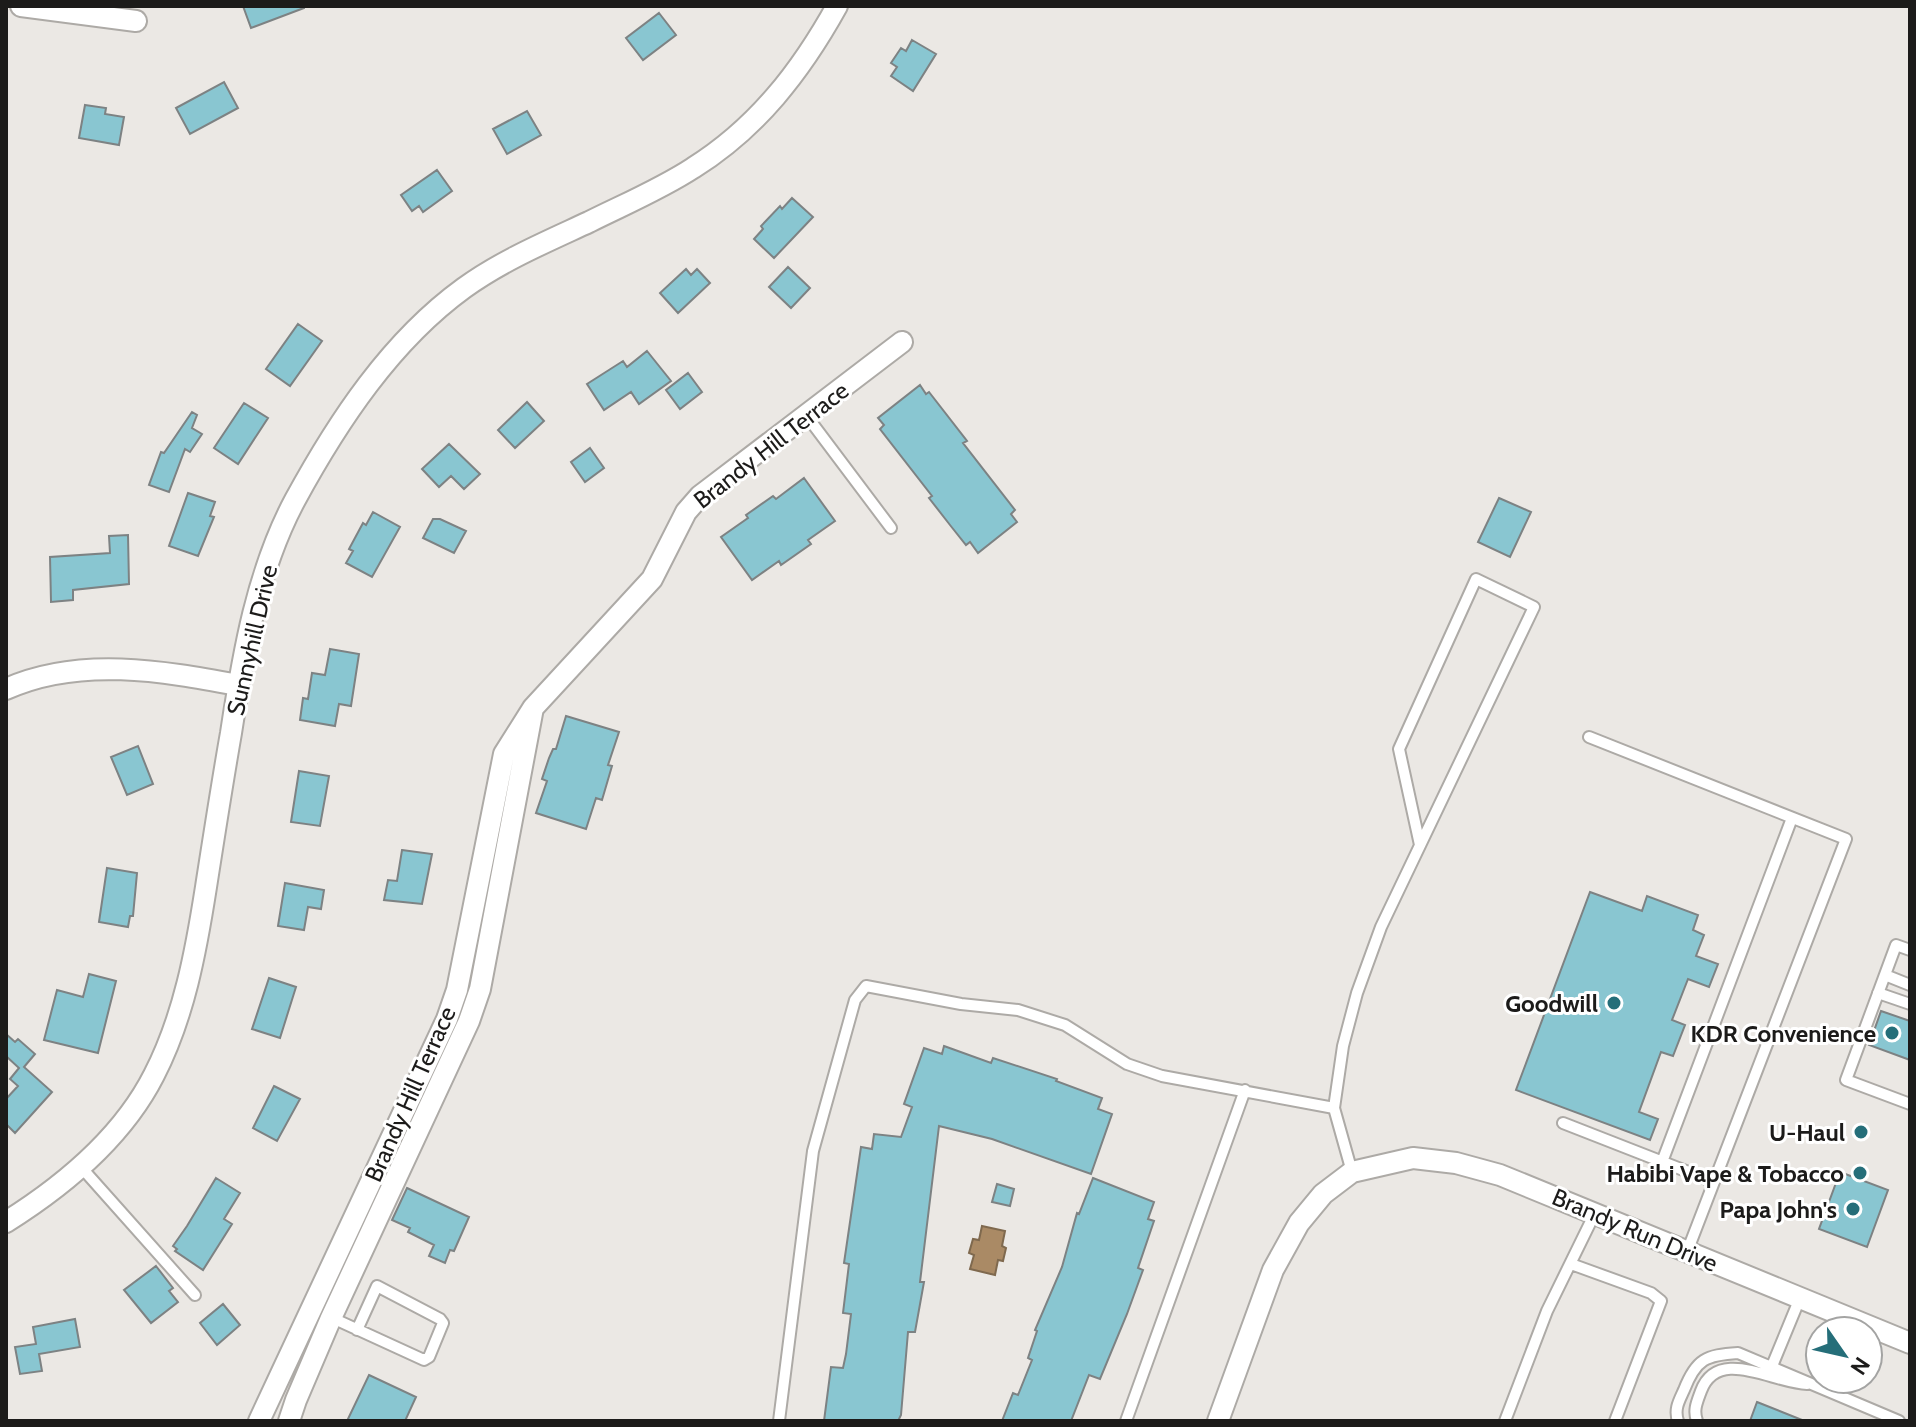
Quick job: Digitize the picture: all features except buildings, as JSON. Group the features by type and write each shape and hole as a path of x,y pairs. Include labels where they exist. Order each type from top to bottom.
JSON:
{"street":[{"path":"21,6 136,21"},
{"name":"Sunnyhill Drive","path":"6,1222 39,1201 109,1140 146,1089 171,1038 199,935 238,685 254,608 277,539 323,450 407,338 439,307 518,254 691,170 726,146 787,85 837,6"},
{"name":"Brandy Hill Terrace","path":"259,1421 447,1019 457,990 504,754 533,708 652,579 686,512 700,496 902,342"},
{"path":"6,689 56,675 98,669 165,671 238,685"},
{"name":"Brandy Hill Terrace","path":"289,1421 331,1318 469,1021 476,1000 533,708"},
{"name":"Brandy Run Drive","path":"1352,1172 1413,1158 1456,1163 1500,1175 1910,1343"},
{"path":"1218,1421 1273,1270 1299,1223 1323,1194 1352,1172"}],"lane":[{"path":"806,415 891,528"},
{"path":"1352,1172 1334,1108 1343,1046 1357,993 1381,927 1534,607 1476,579 1399,749 1420,845"},
{"path":"1589,737 1846,839 1687,1252"},
{"path":"1662,1162 1792,818"},
{"path":"1910,950 1896,945 1846,1080 1910,1104"},
{"path":"1885,975 1910,985"},
{"path":"779,1421 813,1151 855,1000 866,986 961,1004 1018,1010 1065,1025 1127,1064 1162,1076 1334,1108"},
{"path":"1878,993 1910,1004"},
{"path":"1126,1421 1245,1090"},
{"path":"1563,1123 1714,1182"},
{"path":"81,1167 195,1295"},
{"path":"1505,1421 1547,1311 1595,1213"},
{"path":"1571,1264 1651,1293 1661,1301 1615,1421"},
{"path":"311,1309 357,1330 424,1360 429,1357 443,1323 377,1286 357,1330"},
{"path":"1772,1366 1800,1298"},
{"path":"1678,1421 1675,1412 1692,1367 1713,1355 1738,1353 1804,1381"},
{"path":"1697,1421 1695,1407 1704,1384 1709,1375 1718,1371 1732,1368 1752,1371 1790,1384 1804,1385"},
{"path":"1836,1395 1899,1421"},
{"path":"1863,1421 1868,1409"}],"shaded area":[{"path":"982,1226 1005,1231 1002,1246 1006,1248 1003,1261 998,1260 995,1275 970,1269 974,1255 969,1253 973,1239 979,1240"}],"place":[{"name":"Goodwill","path":"1614,1003"},
{"name":"KDR Convenience","path":"1892,1033"},
{"name":"U-Haul","path":"1861,1132"},
{"name":"Habibi Vape & Tobacco","path":"1860,1173"},
{"name":"Papa John's","path":"1853,1209"}]}
